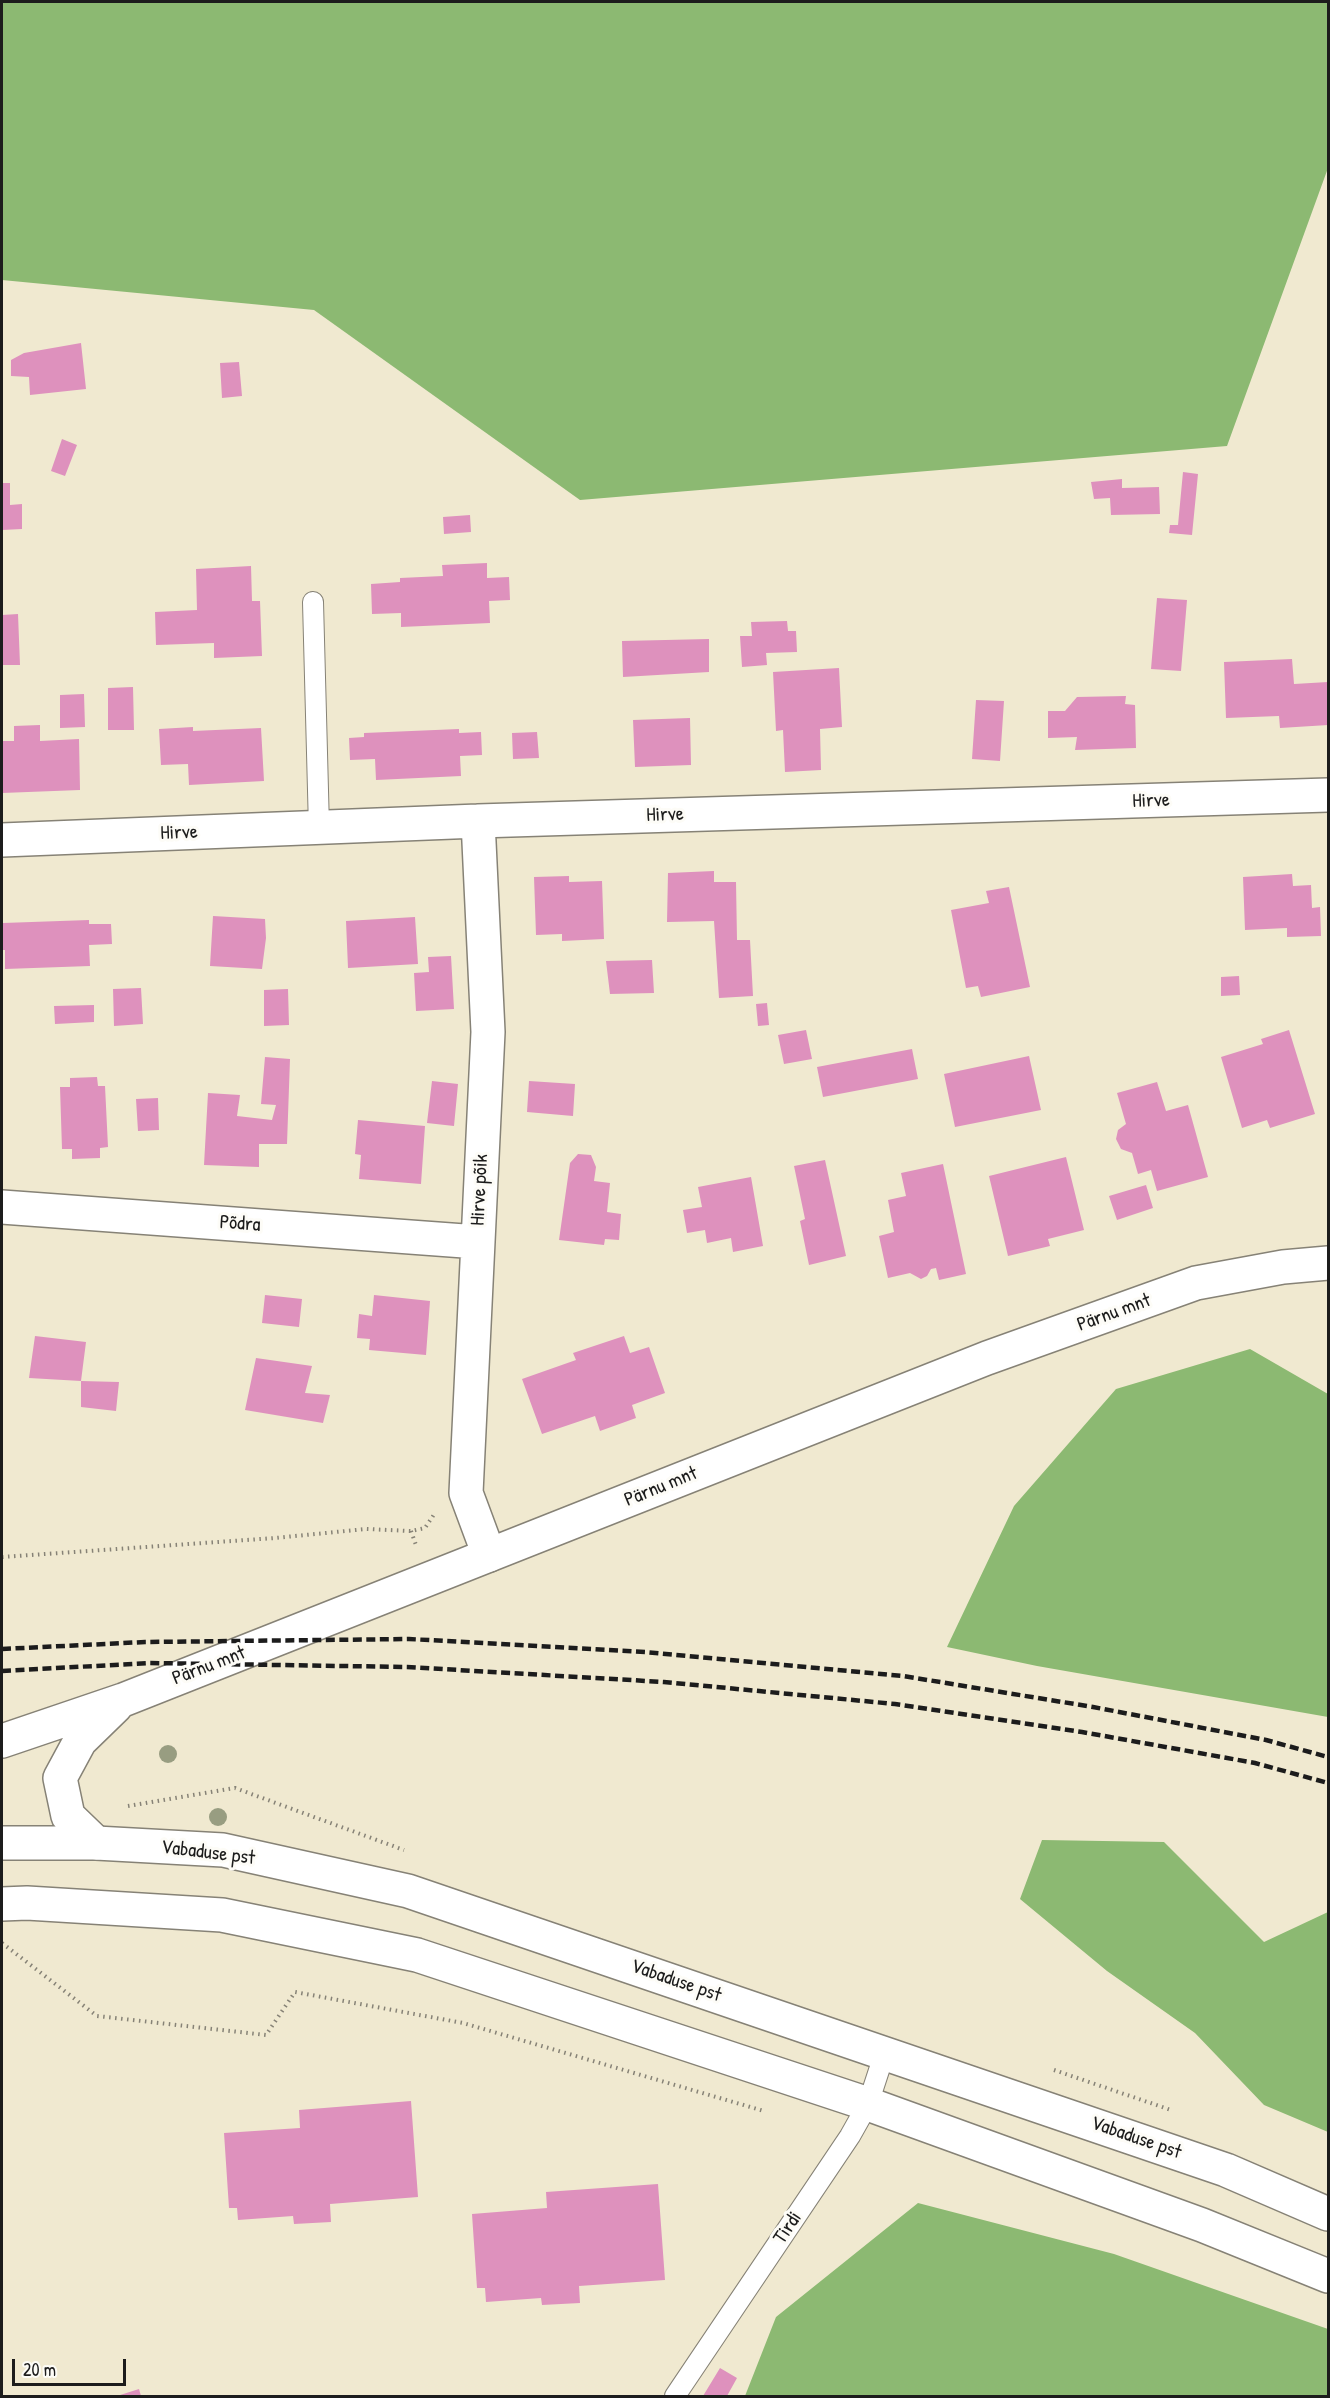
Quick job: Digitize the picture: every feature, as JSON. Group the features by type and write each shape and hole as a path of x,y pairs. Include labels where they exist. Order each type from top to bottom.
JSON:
{"main road":[{"name":"Hirve","path":"2,840 478,821 1329,795"},
{"name":"Hirve põik","path":"478,821 488,1032 466,1493 489,1555"},
{"name":"Põdra","path":"2,1208 478,1242"},
{"name":"Pärnu mnt","path":"2,1741 123,1700 987,1358 1196,1283 1283,1268 1329,1263"},
{"path":"96,1843 68,1816 60,1778 80,1741 123,1700"},
{"name":"Vabaduse pst","path":"2,1843 96,1843 223,1850 408,1892 1226,2169 1329,2214"},
{"path":"2,1904 27,1903 222,1916 417,1955 867,2104 1202,2225 1329,2276"}],"lane":[{"path":"313,602 319,828"},
{"name":"Tirdi","path":"675,2397 850,2136 867,2104 885,2052"}],"path":[{"path":"2,1557 275,1538 366,1528 411,1531"},
{"path":"2,1943 97,2016 266,2035 295,1992 463,2023 771,2113"}],"green space":[{"path":"2,2 1328,2 1328,168 1227,446 580,500 314,310 2,280"},
{"path":"1250,1349 1328,1394 1328,1717 1037,1666 947,1647 1014,1506 1116,1389"},
{"path":"1042,1840 1164,1842 1264,1942 1328,1912 1328,2132 1264,2105 1195,2033 1107,1971 1020,1899"},
{"path":"918,2203 1114,2254 1328,2329 1328,2396 745,2396 776,2317"}],"building":[{"path":"81,343 86,389 30,395 29,377 11,376 11,360 24,353"},
{"path":"239,362 242,396 222,398 220,363"},
{"path":"62,439 77,445 65,476 51,471"},
{"path":"1183,472 1198,474 1192,535 1169,533 1170,525 1178,525"},
{"path":"1122,479 1122,488 1159,487 1160,514 1111,515 1110,498 1094,499 1091,482"},
{"path":"2,483 10,483 10,505 22,504 22,529 2,530"},
{"path":"470,515 471,532 444,534 443,517"},
{"path":"487,563 487,578 509,577 510,600 489,601 490,623 401,627 401,613 372,614 371,584 400,582 400,578 443,576 442,565"},
{"path":"251,566 252,601 260,601 262,656 214,658 214,643 156,645 155,612 197,610 196,569"},
{"path":"1157,598 1187,600 1181,671 1151,669"},
{"path":"18,614 20,665 2,665 2,615"},
{"path":"787,621 788,631 796,631 797,652 766,653 767,665 742,667 740,636 752,636 751,622"},
{"path":"709,639 709,672 623,677 622,641"},
{"path":"1292,659 1294,684 1328,682 1328,725 1280,728 1279,716 1226,718 1224,662"},
{"path":"839,668 842,727 820,729 821,770 785,772 783,730 776,731 773,672"},
{"path":"133,687 134,730 108,730 108,688"},
{"path":"84,694 85,727 60,728 60,695"},
{"path":"1126,696 1125,704 1135,705 1136,748 1075,750 1077,737 1048,738 1048,711 1065,711 1077,697"},
{"path":"976,700 1004,701 1000,761 972,759"},
{"path":"690,718 691,765 635,767 633,720"},
{"path":"40,725 40,741 79,739 80,790 2,793 2,741 14,741 14,726"},
{"path":"193,727 193,731 261,728 264,781 189,785 188,764 161,765 159,729"},
{"path":"459,729 459,733 481,732 482,755 460,756 461,776 376,780 375,759 350,760 349,738 364,737 364,733"},
{"path":"537,732 539,758 513,759 512,733"},
{"path":"714,871 714,882 736,882 737,940 750,940 753,996 719,998 714,921 667,922 668,873"},
{"path":"1292,874 1293,886 1311,885 1312,908 1320,907 1321,936 1287,937 1287,928 1245,930 1243,877"},
{"path":"569,876 569,882 602,881 604,939 562,941 562,934 536,935 534,877"},
{"path":"1009,887 1030,987 981,997 978,986 966,988 951,910 989,903 986,891"},
{"path":"213,916 265,919 266,938 262,969 210,966"},
{"path":"415,917 418,964 348,968 346,921"},
{"path":"89,920 89,924 111,924 112,944 89,945 90,966 5,969 5,950 2,950 3,923"},
{"path":"451,956 454,1009 416,1011 414,973 429,972 428,957"},
{"path":"652,960 654,993 610,994 606,961"},
{"path":"1239,976 1240,995 1221,996 1221,977"},
{"path":"141,988 143,1024 114,1026 113,989"},
{"path":"288,989 289,1025 264,1026 264,990"},
{"path":"767,1003 769,1025 758,1026 756,1004"},
{"path":"94,1005 94,1022 55,1024 54,1006"},
{"path":"806,1030 812,1059 784,1064 778,1035"},
{"path":"1289,1030 1315,1114 1270,1128 1267,1120 1242,1128 1221,1057 1263,1044 1261,1039"},
{"path":"912,1049 918,1079 823,1097 817,1067"},
{"path":"1029,1056 1041,1110 955,1127 944,1074"},
{"path":"265,1057 290,1059 287,1144 259,1144 259,1167 204,1165 208,1093 240,1095 237,1116 272,1120 276,1105 261,1104"},
{"path":"97,1077 98,1086 105,1086 108,1147 100,1148 100,1158 72,1159 72,1149 62,1149 60,1087 70,1087 70,1078"},
{"path":"432,1081 458,1084 454,1126 427,1123"},
{"path":"529,1081 575,1084 573,1116 527,1112"},
{"path":"1157,1082 1166,1111 1188,1105 1208,1177 1157,1191 1151,1170 1138,1174 1132,1153 1121,1149 1116,1139 1118,1130 1126,1124 1117,1093"},
{"path":"158,1098 159,1130 138,1131 136,1099"},
{"path":"358,1120 425,1126 421,1184 359,1179 361,1155 355,1154"},
{"path":"578,1154 591,1155 596,1167 594,1181 610,1183 607,1212 621,1214 619,1240 605,1239 604,1245 559,1240 570,1163"},
{"path":"1066,1157 1084,1230 1048,1239 1050,1246 1008,1256 989,1176"},
{"path":"825,1160 846,1256 809,1265 800,1221 805,1219 794,1166"},
{"path":"943,1164 966,1274 939,1280 936,1268 931,1269 927,1276 921,1279 910,1273 888,1278 879,1236 894,1232 888,1200 906,1196 901,1173"},
{"path":"751,1177 763,1246 733,1252 731,1238 707,1243 705,1230 687,1233 683,1210 702,1207 698,1187"},
{"path":"1146,1185 1153,1208 1117,1220 1109,1196"},
{"path":"265,1295 302,1299 299,1327 262,1323"},
{"path":"374,1295 430,1301 426,1355 369,1350 370,1339 357,1338 359,1314 372,1316"},
{"path":"35,1336 86,1342 81,1381 29,1378"},
{"path":"624,1336 630,1353 649,1347 665,1393 632,1405 636,1418 600,1431 595,1416 542,1434 522,1379 576,1360 573,1353"},
{"path":"256,1358 312,1366 305,1393 330,1395 323,1423 245,1410"},
{"path":"81,1381 119,1382 116,1411 81,1407"},
{"path":"411,2101 418,2197 330,2204 331,2222 294,2224 293,2216 238,2220 237,2208 229,2208 224,2133 300,2128 299,2110"},
{"path":"658,2184 665,2280 579,2286 580,2303 542,2305 541,2298 486,2302 485,2288 477,2288 472,2214 547,2208 546,2192"},
{"path":"720,2368 737,2378 727,2396 703,2396"},
{"path":"139,2389 141,2396 117,2396"}],"railway":[{"path":"2,1649 145,1642 409,1639 645,1652 903,1676 1093,1707 1266,1740 1328,1757"},
{"path":"2,1671 150,1663 407,1667 664,1682 895,1704 1082,1732 1255,1763 1328,1783"}]}
